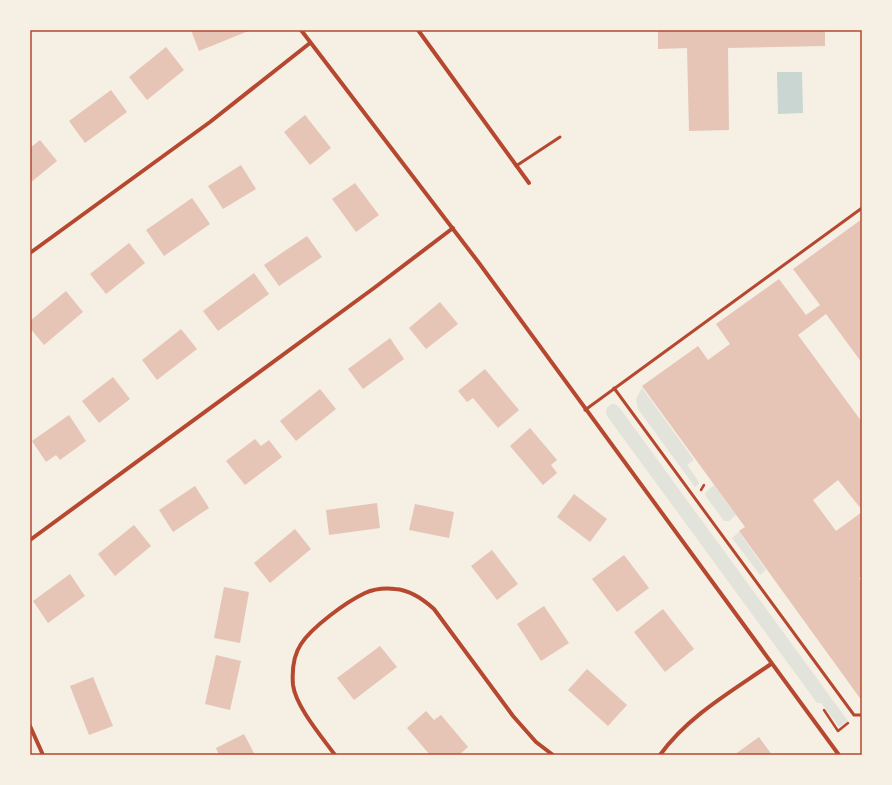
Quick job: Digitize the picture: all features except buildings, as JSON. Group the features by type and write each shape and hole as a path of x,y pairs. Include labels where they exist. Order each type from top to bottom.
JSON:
{"street":[{"path":"301,30 453,228 839,755"},
{"path":"418,30 529,183"},
{"path":"30,253 210,122 310,43"},
{"path":"30,533 32,539 374,288 453,228"},
{"path":"335,755 311,722 296,697 293,686 295,658 301,644 316,627 346,604 365,593 378,589 396,588 424,600 434,610 513,716 536,742 553,755"},
{"path":"660,755 667,745 688,724 771,664"},
{"path":"30,726 43,755"}],"lane":[{"path":"516,166 560,137"},
{"path":"585,410 862,208"},
{"path":"614,388 854,715 862,716"}],"shaded area":[{"path":"777,72 802,72 803,113 778,114"},
{"path":"642,388 694,460 687,465 699,484 695,487 638,409 636,399"},
{"path":"612,404 619,407 848,721 839,727 821,703 817,703 607,416 606,409"},
{"path":"714,485 736,515 729,521 724,521 705,495 706,492"},
{"path":"739,532 766,570 760,575 732,538"}]}
